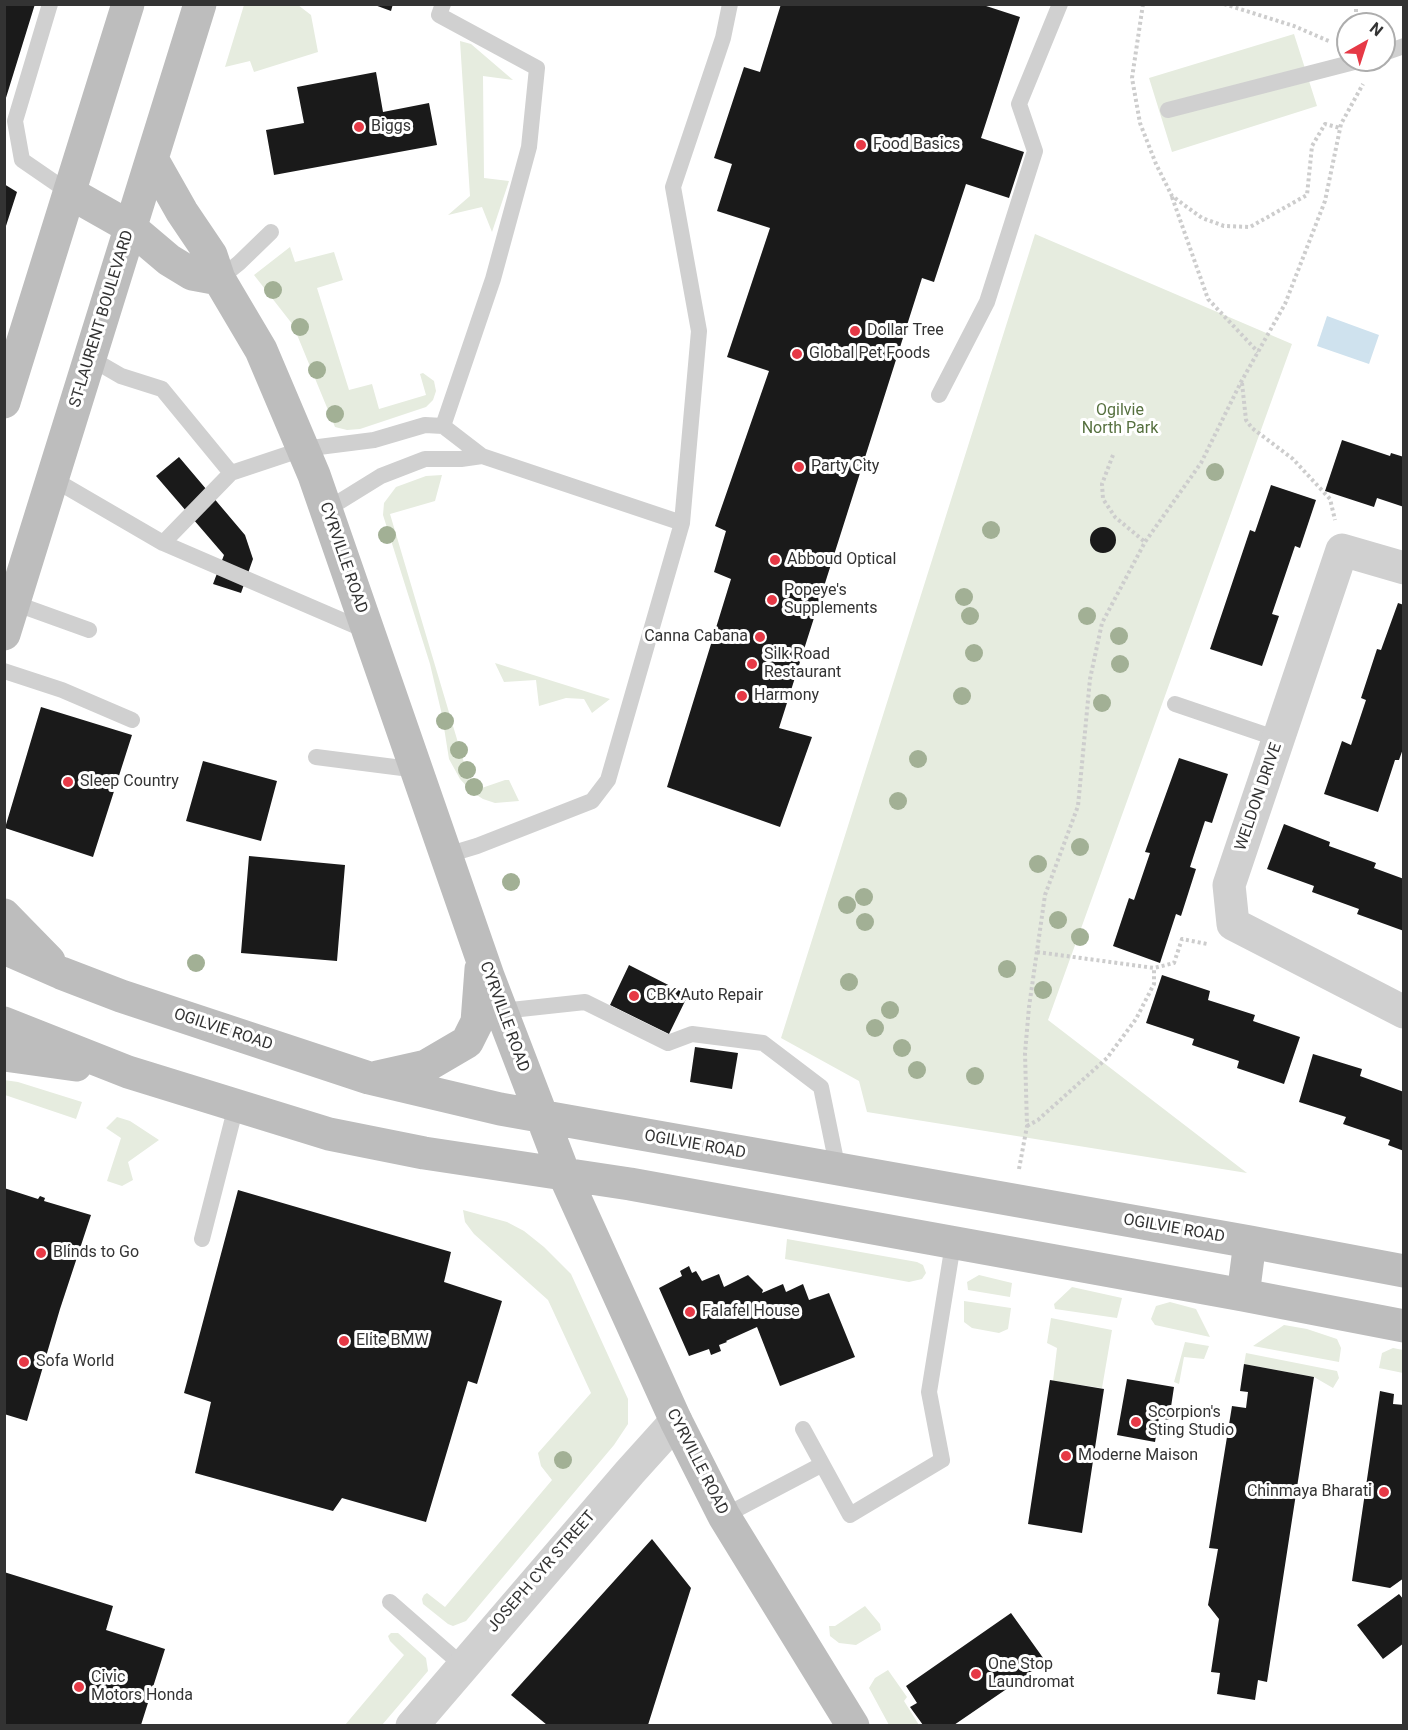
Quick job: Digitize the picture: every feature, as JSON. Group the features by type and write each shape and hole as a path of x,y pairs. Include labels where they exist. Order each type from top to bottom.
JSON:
{"main road":[{"path":"4,402 128,4"},
{"name":"ST-LAURENT BOULEVARD","path":"4,634 200,4"},
{"name":"CYRVILLE ROAD","path":"152,159 182,212 211,255 219,279 261,350 303,449 418,770 482,958 564,1174 675,1421 724,1516 853,1725"},
{"path":"70,194 130,226 169,260 192,274 219,279"},
{"path":"4,915 61,973"},
{"name":"OGILVIE ROAD","path":"4,948 121,996 369,1078 500,1109 1404,1271"},
{"path":"369,1078 426,1066 467,1042 477,1022 482,958"},
{"path":"4,1023 128,1072 329,1134 424,1153 564,1174 1243,1295 1404,1326"},
{"path":"4,1055 128,1072"},
{"path":"1243,1295 1250,1242"}],"street":[{"path":"1342,550 1404,568"},
{"name":"WELDON DRIVE","path":"1233,924 1229,885 1342,550"},
{"path":"1233,924 1404,1012"},
{"name":"JOSEPH CYR STREET","path":"412,1725 675,1421"}],"lane":[{"path":"50,4 15,121 22,160 70,194"},
{"path":"443,4 439,15 537,68 529,147 493,279 443,426"},
{"path":"447,855 592,801 608,780 682,523 699,331 673,188 723,38 730,4"},
{"path":"939,395 987,302 1035,152 1019,104 1061,5"},
{"path":"1168,110 1346,72"},
{"path":"219,279 272,232"},
{"path":"90,358 121,376 162,388 231,473"},
{"path":"163,543 231,473 303,449 374,440 425,425 443,426 482,456 682,523"},
{"path":"326,510 381,476 425,459 461,459 482,456"},
{"path":"53,479 163,543 369,632"},
{"path":"14,603 89,630"},
{"path":"4,671 62,690 132,720"},
{"path":"1175,704 1278,739"},
{"path":"316,757 418,770"},
{"path":"502,1011 585,1002 668,1043 692,1034 763,1043 820,1087 837,1170"},
{"path":"202,1239 236,1106"},
{"path":"803,1430 850,1515 942,1460 929,1392 953,1244"},
{"path":"724,1516 822,1465"},
{"path":"390,1602 462,1665"}],"path":[{"path":"1143,4 1132,78 1140,123 1156,164 1172,196 1208,299 1258,352"},
{"path":"1224,4 1294,26 1336,45"},
{"path":"1013,1201 1027,1126 1025,1053 1045,895 1078,806 1090,679 1102,623 1145,542 1200,463 1241,382 1285,304 1325,201 1340,128 1363,72"},
{"path":"1172,196 1202,218 1224,226 1250,227 1307,195 1312,146 1325,124 1340,128"},
{"path":"1241,382 1246,420 1252,428 1293,459 1330,499 1342,550"},
{"path":"1113,455 1101,484 1103,499 1115,517 1145,542"},
{"path":"1037,952 1154,968 1174,963 1182,939 1211,944 1233,924"},
{"path":"1027,1126 1038,1120 1107,1058 1136,1019 1154,984 1154,968"}],"green space":[{"path":"244,5 298,5 311,15 318,52 254,72 250,61 225,67"},
{"path":"1294,34 1317,106 1172,152 1149,78"},
{"path":"460,41 471,44 513,80 483,76 484,178 509,181 492,232 482,207 448,215 470,196"},
{"name":"Ogilvie North Park","path":"1035,234 1292,344 1048,1020 1247,1173 867,1112 859,1081 781,1038"},
{"path":"290,247 295,262 334,252 343,280 317,288 349,390 372,384 379,409 426,395 420,374 423,373 434,381 436,391 433,400 426,407 360,429 347,430 335,427 293,325 254,275"},
{"path":"442,475 435,501 390,514 470,783 476,790 509,780 519,801 495,803 483,799 472,792 460,779 449,759 430,664 383,515 384,503 396,487 426,476"},
{"path":"495,663 610,699 592,713 584,699 566,698 539,706 536,680 504,682"},
{"path":"4,1080 18,1082 82,1102 76,1119 5,1095"},
{"path":"117,1117 130,1121 159,1140 128,1162 133,1180 122,1186 107,1181 121,1138 106,1128"},
{"path":"463,1210 507,1222 524,1231 571,1274 628,1399 628,1424 614,1445 466,1621 453,1626 423,1604 424,1595 427,1593 445,1607 552,1480 541,1466 538,1453 591,1393 548,1300 474,1234 465,1222"},
{"path":"787,1239 917,1262 923,1265 926,1273 922,1279 909,1282 785,1259"},
{"path":"979,1275 1012,1283 1010,1297 968,1290 967,1282"},
{"path":"1072,1287 1122,1298 1117,1318 1055,1309 1054,1304"},
{"path":"964,1301 1011,1308 1008,1329 999,1333 972,1328 964,1322"},
{"path":"1170,1302 1196,1309 1210,1337 1155,1325 1151,1319 1156,1306"},
{"path":"1051,1318 1112,1330 1102,1388 1053,1381 1057,1348 1047,1343"},
{"path":"1284,1325 1307,1329 1337,1339 1341,1348 1339,1362 1253,1346"},
{"path":"1185,1342 1209,1346 1204,1359 1184,1357 1179,1384 1174,1382"},
{"path":"1393,1348 1403,1350 1403,1373 1379,1368 1382,1353"},
{"path":"1246,1353 1337,1371 1339,1378 1333,1388 1314,1377 1244,1364"},
{"path":"865,1606 880,1624 881,1630 856,1645 839,1643 830,1636 829,1626 835,1626"},
{"path":"391,1633 398,1633 426,1658 428,1671 382,1725 345,1725 404,1655 390,1641 388,1636"},
{"path":"888,1670 907,1697 904,1701 919,1725 889,1725 869,1688 875,1678"}],"water":[{"path":"1327,316 1379,335 1369,364 1317,346"}],"building":[{"path":"4,4 35,4 5,101 4,101"},
{"path":"372,4 393,4 391,11"},
{"path":"781,4 980,4 1020,17 981,138 1024,152 1009,198 966,184 934,282 922,278 779,728 812,737 780,827 667,787 731,579 714,572 726,531 715,526 769,371 727,357 770,228 717,211 732,164 714,158 744,67 760,72"},
{"name":"Biggs","path":"376,72 383,112 429,103 437,145 274,175 266,130 304,123 297,87"},
{"path":"4,184 17,192 5,229 4,229"},
{"path":"1342,440 1390,456 1391,453 1404,457 1404,507 1377,498 1374,507 1325,491"},
{"path":"179,457 245,535 253,559 241,593 213,584 224,555 156,476"},
{"path":"1271,485 1316,500 1300,548 1295,546 1272,614 1279,616 1262,666 1210,649 1250,530 1255,532"},
{"path":"1103,527 1112,531 1116,540 1112,549 1103,553 1094,549 1090,540 1094,531"},
{"path":"1398,603 1404,605 1404,746 1399,760 1395,760 1378,812 1324,794 1342,741 1351,745 1366,700 1361,698 1377,649 1381,650"},
{"name":"Sleep Country","path":"41,707 132,735 93,857 5,828"},
{"path":"1179,758 1228,774 1212,823 1205,821 1190,867 1196,869 1181,916 1176,914 1160,963 1113,946 1129,898 1134,900 1150,853 1145,852"},
{"path":"203,761 277,781 261,841 186,821"},
{"path":"1284,824 1330,842 1329,846 1376,863 1374,868 1404,879 1404,931 1357,914 1359,909 1312,892 1314,886 1267,869"},
{"path":"249,856 345,865 337,961 241,953"},
{"path":"629,965 688,995 669,1034 610,1005"},
{"path":"1162,975 1210,991 1208,1000 1255,1015 1253,1021 1300,1037 1284,1084 1237,1068 1239,1061 1192,1045 1194,1039 1146,1023"},
{"path":"695,1047 738,1053 732,1089 690,1082"},
{"path":"1313,1054 1362,1069 1360,1076 1404,1092 1404,1151 1388,1145 1390,1140 1343,1124 1346,1117 1299,1102"},
{"name":"Blinds to Go","path":"4,1188 38,1199 40,1196 45,1198 44,1201 91,1215 27,1421 4,1414"},
{"name":"Elite BMW","path":"238,1190 451,1252 444,1282 502,1301 477,1384 468,1381 426,1522 342,1498 333,1511 195,1473 211,1402 184,1393"},
{"path":"689,1266 692,1273 696,1271 702,1281 719,1274 724,1287 748,1275 763,1290 762,1293 783,1284 786,1292 803,1284 809,1300 829,1293 855,1357 780,1386 757,1327 719,1345 721,1351 711,1355 709,1349 689,1356 659,1288 682,1276 680,1271"},
{"path":"1244,1364 1314,1377 1267,1682 1258,1680 1255,1700 1217,1694 1220,1673 1211,1672 1219,1619 1208,1605 1218,1549 1209,1548 1232,1406 1246,1408 1248,1392 1240,1391"},
{"path":"1127,1379 1174,1387 1169,1420 1159,1418 1155,1442 1117,1435"},
{"name":"Moderne Maison","path":"1050,1380 1104,1389 1082,1533 1028,1524"},
{"name":"Chinmaya Bharati","path":"1380,1391 1394,1394 1393,1404 1404,1405 1404,1578 1390,1588 1352,1581"},
{"path":"652,1539 691,1588 648,1725 547,1725 511,1695"},
{"name":"Civic Motors Honda","path":"4,1572 113,1606 106,1630 165,1649 141,1725 4,1725"},
{"path":"1399,1594 1404,1600 1404,1643 1383,1659 1357,1625"},
{"name":"One Stop Laundromat","path":"1011,1613 1046,1662 954,1725 923,1725 910,1707 917,1703 906,1686"}],"place":[{"name":"Biggs","path":"359,127"},
{"name":"Food Basics","path":"861,145"},
{"name":"Dollar Tree","path":"855,331"},
{"name":"Global Pet Foods","path":"797,354"},
{"name":"Party City","path":"799,467"},
{"name":"Abboud Optical","path":"775,560"},
{"name":"Popeye's Supplements","path":"772,600"},
{"name":"Canna Cabana","path":"760,637"},
{"name":"Silk Road Restaurant","path":"752,664"},
{"name":"Harmony","path":"742,696"},
{"name":"Sleep Country","path":"68,782"},
{"name":"CBK Auto Repair","path":"634,996"},
{"name":"Blinds to Go","path":"41,1253"},
{"name":"Falafel House","path":"690,1312"},
{"name":"Elite BMW","path":"344,1341"},
{"name":"Sofa World","path":"24,1362"},
{"name":"Scorpion's Sting Studio","path":"1136,1422"},
{"name":"Moderne Maison","path":"1066,1456"},
{"name":"Chinmaya Bharati","path":"1384,1492"},
{"name":"One Stop Laundromat","path":"976,1674"},
{"name":"Civic Motors Honda","path":"79,1687"}]}
